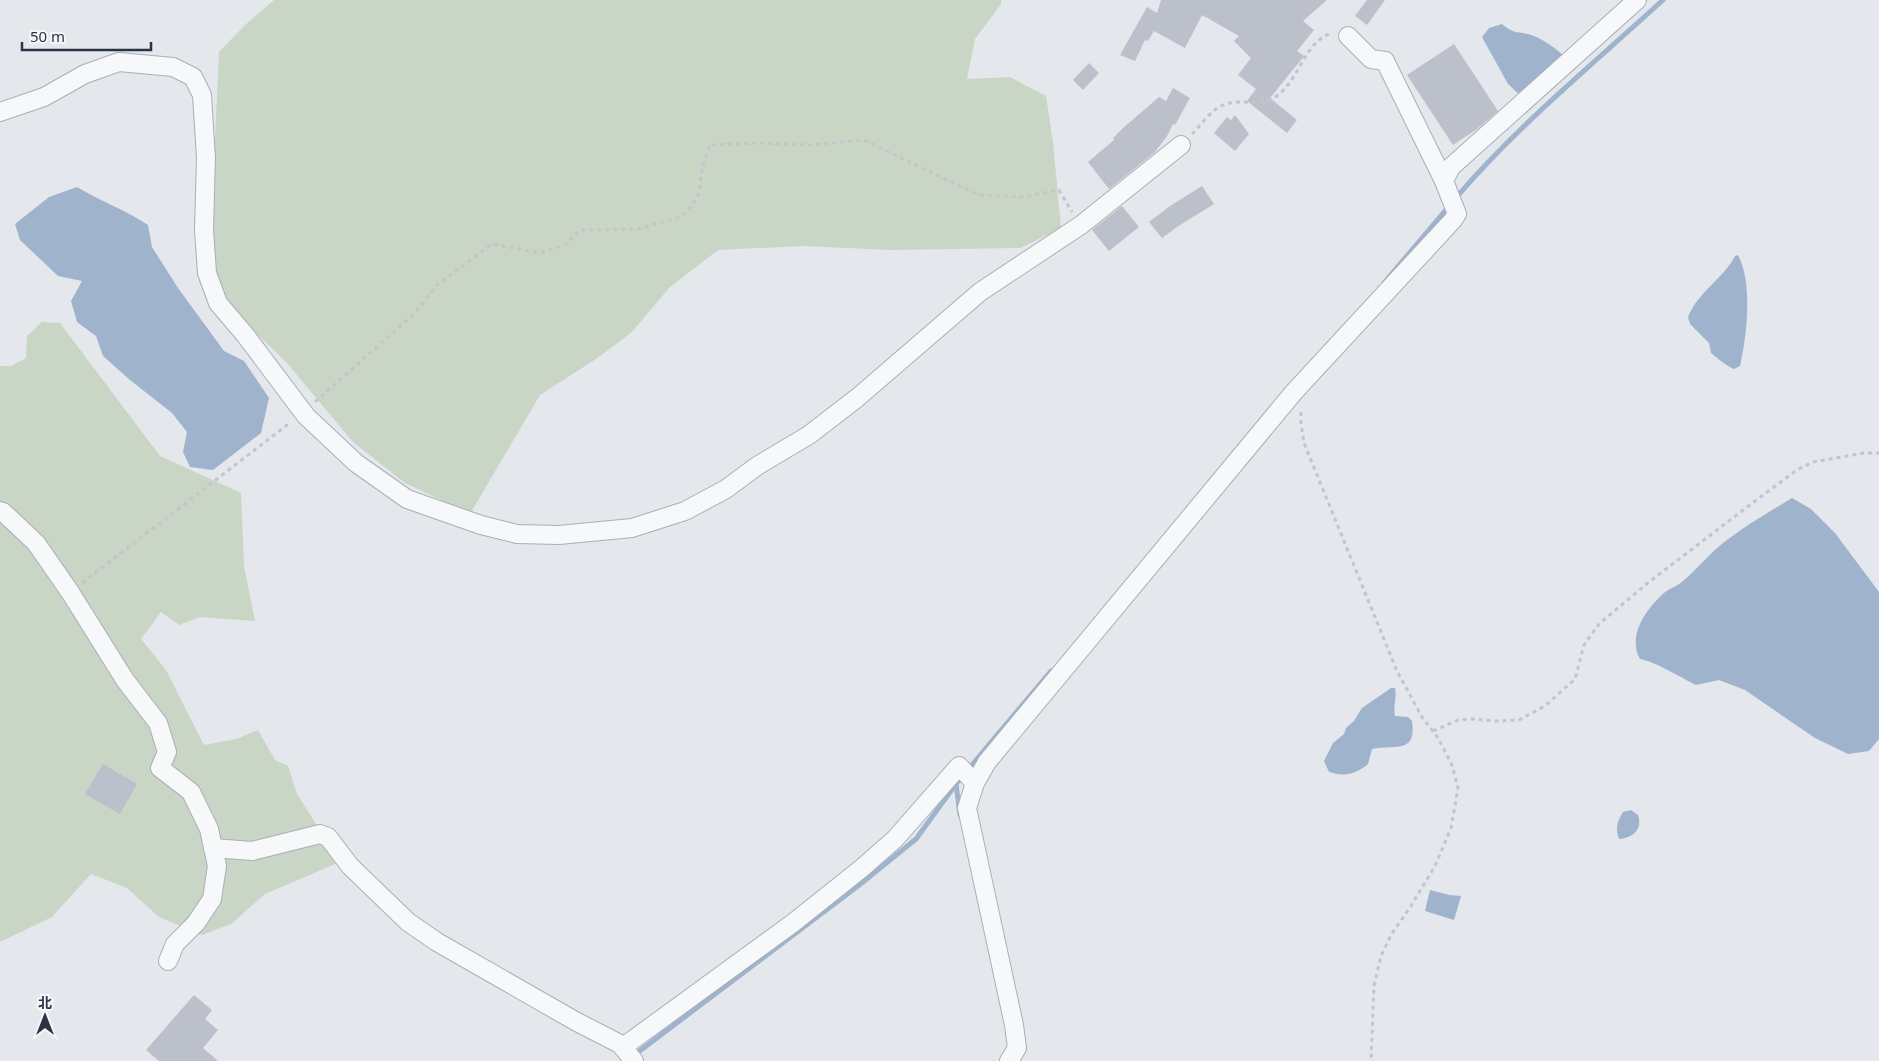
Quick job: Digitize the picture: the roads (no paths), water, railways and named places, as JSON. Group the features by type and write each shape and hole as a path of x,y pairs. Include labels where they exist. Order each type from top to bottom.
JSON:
{"street":[{"path":"1450,195 1451,167 1638,0"},
{"path":"1009,1061 1016,1048 1014,1025 967,808 973,781 1304,381 1457,214 1450,195 1385,61 1371,59 1348,36"},
{"path":"0,112 44,97 85,74 119,62 173,67 193,77 202,95 206,158 204,230 207,273 218,304 246,336 304,412 356,463 407,499 482,526 517,534 559,535 632,528 685,511 726,489 757,466 808,435 857,398 980,292 1081,225 1181,145"},
{"path":"0,511 4,512 36,543 70,592 125,680 158,723 167,752 160,768 192,792 209,829 217,866 212,899 196,922 175,944 168,961"},
{"path":"213,848 252,851 320,834 328,837 350,866 408,922 437,942 577,1022 620,1044 627,1053 793,923 895,840 959,766 973,781"}],"water":[{"path":"1502,24 1511,30 1529,34 1543,40 1567,59 1522,97 1508,84 1482,37 1489,28"},
{"path":"77,187 148,225 152,247 178,288 224,351 244,361 269,398 261,433 213,470 190,467 183,452 187,432 172,413 103,356 96,336 77,322 71,301 82,281 58,276 20,240 15,224 49,197"},
{"path":"1738,255 1746,280 1747,310 1745,340 1740,366 1734,369 1711,353 1709,343 1690,324 1688,317 1698,300 1724,272 1735,256"},
{"path":"1792,498 1811,509 1835,533 1879,592 1879,739 1869,751 1848,754 1815,738 1745,690 1719,680 1696,685 1660,666 1640,659 1637,650 1637,632 1640,623 1657,599 1666,591 1681,583 1716,549 1734,535"},
{"path":"1391,688 1395,688 1396,695 1395,716 1408,717 1412,721 1413,732 1411,739 1402,746 1372,749 1368,764 1359,770 1345,774 1329,772 1324,761 1333,743 1344,734 1346,728 1354,721 1362,708"},
{"path":"1631,810 1638,815 1638,828 1629,837 1619,839 1617,825 1619,819 1623,812"},
{"path":"1430,890 1461,896 1454,920 1425,911"}],"waterway":[{"path":"1455,199 1529,121 1663,0"},
{"path":"1384,283 1450,205"},
{"path":"960,815 956,784 1051,671"},
{"path":"633,1056 858,886 916,839 956,784"}]}
